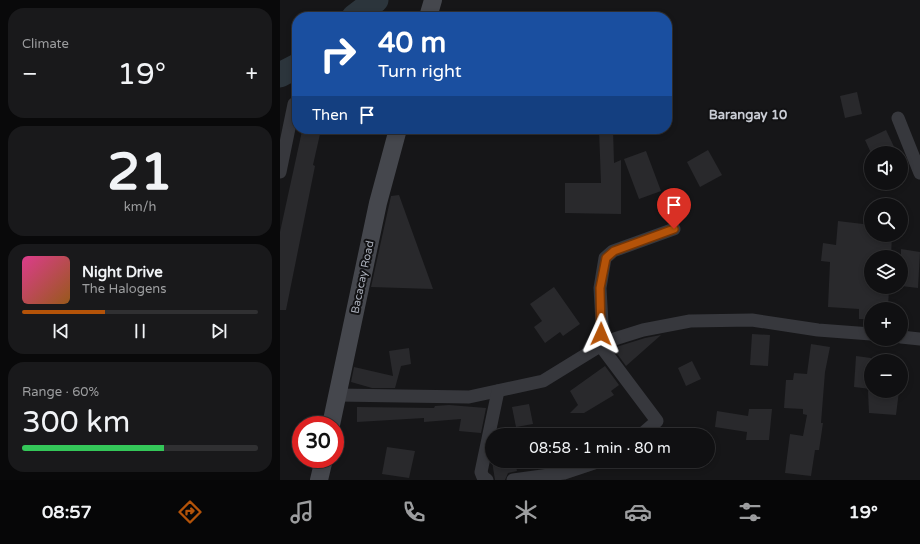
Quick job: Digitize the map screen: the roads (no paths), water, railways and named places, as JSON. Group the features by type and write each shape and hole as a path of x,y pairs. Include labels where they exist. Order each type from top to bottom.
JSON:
{"main road":[{"name":"Bacacay Road","path":"333,416 378,203 397,134"},
{"path":"319,480 322,468"}],"street":[{"path":"280,172 292,114"},
{"path":"898,118 920,173"},
{"path":"649,428 657,421 600,346 602,323 600,288 606,258 614,251 674,229"},
{"path":"337,395 469,397 543,381 600,346 635,332 690,320 752,320 818,330 864,333"},
{"path":"908,337 920,338"},
{"path":"487,480 483,477 481,472 498,390"},
{"path":"513,480 564,473 579,468"}],"waterway":[{"path":"360,12 376,0"},
{"path":"280,75 292,69"}],"district":[{"name":"Barangay 10","path":"748,114"}]}
